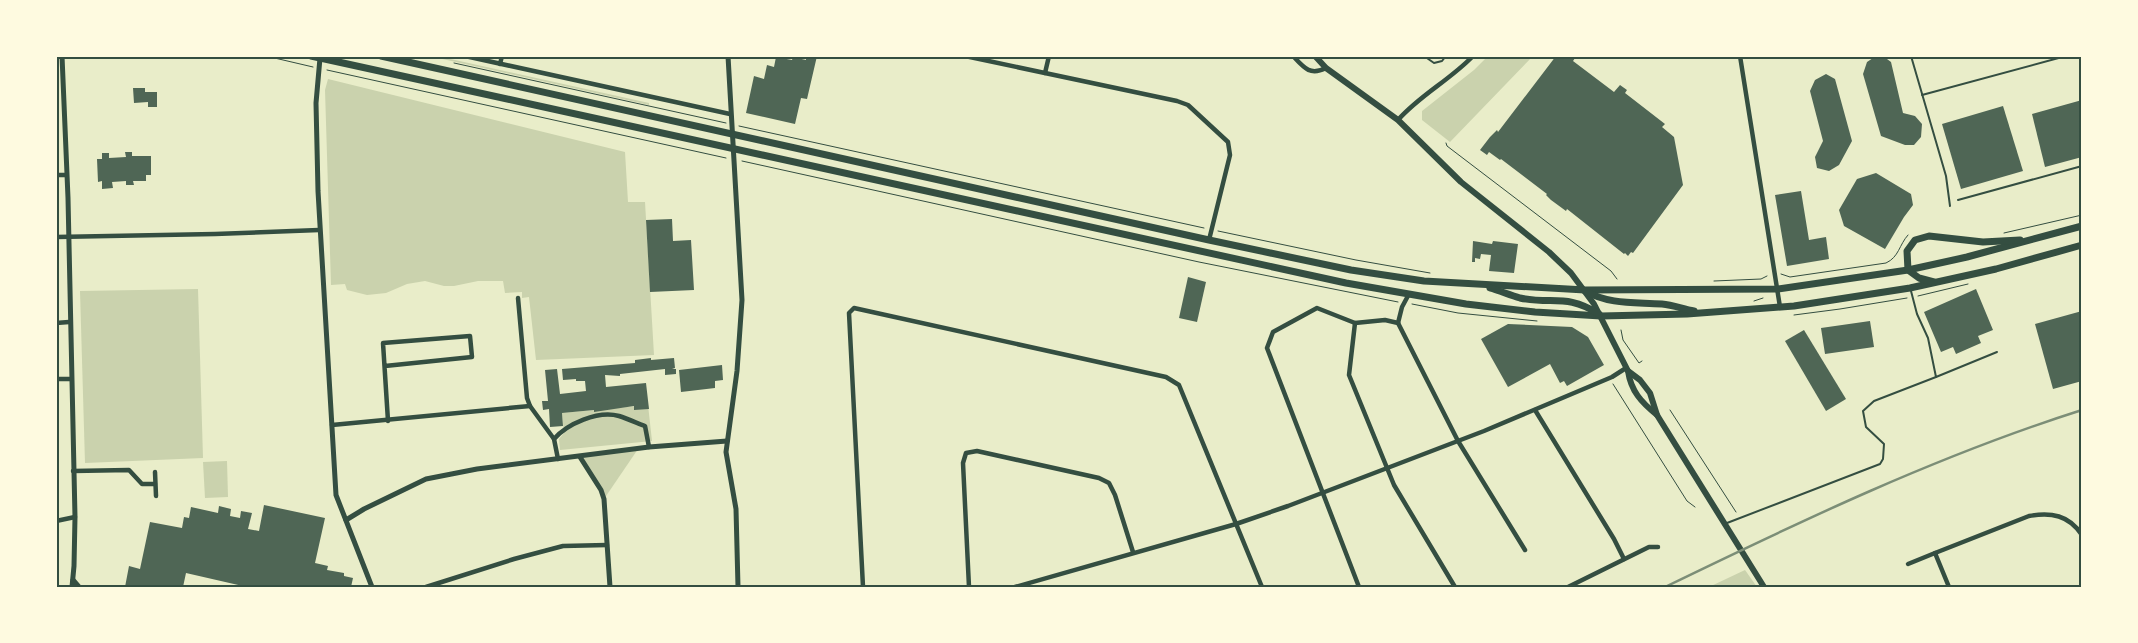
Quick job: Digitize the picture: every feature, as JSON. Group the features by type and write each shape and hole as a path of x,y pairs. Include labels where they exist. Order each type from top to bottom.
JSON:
{"highway":[{"path":"311,56 1337,281 1466,304 1535,312 1601,316 1703,313 1780,307 1942,282 2082,245"},
{"path":"381,56 411,60 732,134 1209,240 1392,278 1480,285 1585,290 1778,290 1908,270 2039,239 2082,226"},
{"path":"1908,270 1907,251 1914,240 1921,237 1929,236 1983,242 2039,239"},
{"path":"1908,270 1919,278 1942,282"},
{"path":"1480,285 1520,298 1576,302 1601,316"},
{"path":"1585,290 1596,297 1616,302 1664,304 1703,313"}],"main road":[{"path":"1315,56 1326,68 1398,120 1461,182 1561,263 1585,290 1601,316 1627,370 1632,389 1644,404 1657,415"},
{"path":"1627,370 1640,380 1650,393 1657,415 1754,568 1764,587"}],"street":[{"path":"62,56 74,517 72,587"},
{"path":"465,56 730,114"},
{"path":"500,64 502,56"},
{"path":"728,56 742,300 737,371 726,452 736,509 738,587"},
{"path":"965,56 1188,105 1228,142 1230,155 1209,240"},
{"path":"1045,73 1049,56"},
{"path":"1293,56 1306,70 1311,72 1326,68"},
{"path":"1398,120 1414,103 1450,78 1473,56"},
{"path":"1740,56 1780,307"},
{"path":"320,58 316,103 319,230 336,495 372,587"},
{"path":"56,175 66,175"},
{"path":"56,237 319,230"},
{"path":"1409,294 1398,323 1458,441 1525,550"},
{"path":"518,298 527,398 530,406 554,439 558,459"},
{"path":"863,587 849,313 854,308 1166,377 1179,385 1262,587"},
{"path":"1359,587 1321,493 1267,348 1273,332 1317,308 1355,323 1385,320 1398,323"},
{"path":"56,322 69,322"},
{"path":"1355,323 1349,375 1394,485 1455,587"},
{"path":"385,366 472,357 470,336 383,343 388,421"},
{"path":"1015,587 1132,552 1236,524 1458,441 1627,370"},
{"path":"56,379 71,379"},
{"path":"332,425 530,406"},
{"path":"1535,410 1614,539 1624,559"},
{"path":"554,439 562,430 589,417 617,415 645,426 649,447"},
{"path":"346,520 364,509 426,480 477,469 649,447 727,440"},
{"path":"969,587 963,463 966,453 977,451 1099,478 1109,483 1115,495 1132,552"},
{"path":"580,457 601,490 604,499 610,587"},
{"path":"73,471 129,470 142,484 155,484"},
{"path":"155,472 156,496"},
{"path":"1908,564 2029,516 2046,513 2060,516 2077,527 2082,534"},
{"path":"56,521 74,517"},
{"path":"426,587 514,559 563,546 608,545"},
{"path":"1568,587 1649,547 1658,547"},
{"path":"1935,554 1949,587"},
{"path":"73,580 79,587"}],"lane":[{"path":"1424,56 1434,63 1442,61 1446,56"},
{"path":"1911,56 1946,176 1950,206"},
{"path":"1922,95 2066,56"},
{"path":"1958,200 2082,166"},
{"path":"1910,288 1917,314 1928,338 1936,377"},
{"path":"1726,523 1880,464 1883,459 1884,444 1866,427 1863,411 1874,401 1997,352"}],"path":[{"path":"266,56 701,152"},
{"path":"450,62 1212,230 1356,260 1426,271"},
{"path":"1446,143 1447,146 1613,273 1617,279"},
{"path":"756,164 1199,262 1458,313"},
{"path":"1997,234 2082,215"},
{"path":"1781,274 1790,277 1886,263 1895,258 1903,241 1914,232"},
{"path":"1714,281 1761,279 1770,275"},
{"path":"1754,300 1763,299"},
{"path":"1621,330 1623,340 1639,363 1642,361"},
{"path":"1613,383 1687,501 1695,507"},
{"path":"1670,410 1738,515"}],"green space":[{"path":"429,56 437,56 649,103 649,105"},
{"path":"1488,56 1533,56 1450,142 1422,120 1422,111 1474,70"},
{"path":"328,79 625,152 628,202 645,202 654,355 536,360 529,297 522,298 522,292 505,293 503,281 478,281 444,286 425,281 407,284 386,293 367,295 347,290 345,284 331,285 325,90"},
{"path":"198,289 203,458 85,463 80,291"},
{"path":"648,405 652,441 560,450 559,439 564,433 562,413"},
{"path":"638,449 604,499 580,457"},
{"path":"227,461 228,497 205,498 203,462"},
{"path":"1745,570 1757,587 1709,587"}],"building":[{"path":"806,56 817,56 807,99 801,98 795,124 746,113 754,76 764,79 767,65 774,67 776,57 792,60 793,57 806,60"},
{"path":"1556,56 1573,56 1575,58 1573,61 1614,92 1620,85 1627,90 1625,93 1665,124 1662,127 1674,137 1683,185 1633,253 1631,252 1628,256 1567,209 1566,211 1551,200 1547,194 1501,159 1489,152 1487,155 1480,150 1497,130 1498,132"},
{"path":"1876,56 1883,56 1891,62 1903,113 1915,116 1922,124 1921,137 1914,145 1905,145 1881,136 1863,74 1867,62"},
{"path":"1826,74 1835,79 1852,141 1839,165 1829,171 1817,168 1815,157 1823,141 1810,91 1815,80"},
{"path":"133,88 145,88 145,92 157,92 157,107 148,107 148,102 134,103"},
{"path":"2082,100 2082,157 2045,167 2032,114"},
{"path":"2003,106 2023,171 1961,189 1942,124"},
{"path":"125,152 132,152 132,156 151,156 151,175 146,175 146,181 133,181 134,185 126,185 126,181 112,182 113,188 102,189 102,181 98,182 97,159 102,159 102,153 109,153 109,158 126,157"},
{"path":"1876,173 1911,194 1913,205 1885,249 1844,226 1839,210 1857,179"},
{"path":"1801,191 1809,240 1826,237 1829,259 1787,266 1775,195"},
{"path":"672,219 673,241 691,240 694,290 650,292 646,220"},
{"path":"1473,241 1492,244 1493,241 1518,244 1514,273 1489,271 1491,255 1481,254 1480,259 1475,258 1475,262 1472,262"},
{"path":"1188,277 1206,282 1197,322 1179,318"},
{"path":"1976,289 1993,330 1978,336 1981,343 1956,354 1953,347 1941,352 1924,312"},
{"path":"2082,311 2082,381 2053,389 2035,324"},
{"path":"1870,321 1874,347 1825,354 1821,328"},
{"path":"1508,324 1572,327 1588,337 1604,365 1567,386 1564,381 1560,383 1550,364 1508,387 1481,339"},
{"path":"1804,330 1846,399 1826,411 1785,341"},
{"path":"651,358 651,360 674,358 675,368 672,369 676,369 676,374 665,375 665,369 620,374 620,376 605,375 606,387 646,383 649,409 634,410 634,406 594,412 594,410 562,413 563,426 550,427 549,409 543,410 542,401 548,401 545,370 557,369 560,394 586,391 585,381 576,381 576,379 563,380 562,369 635,363 635,360"},
{"path":"722,365 723,380 715,381 715,388 681,392 679,370"},
{"path":"264,505 325,518 315,563 328,566 327,570 344,573 344,576 353,578 351,587 247,587 186,573 183,587 125,587 129,566 140,569 150,522 182,528 184,517 189,518 191,507 218,513 219,506 231,509 230,516 240,518 241,511 252,513 248,529 259,531"}],"railway":[{"path":"1665,587 1870,491 1975,448 2082,410"}]}
